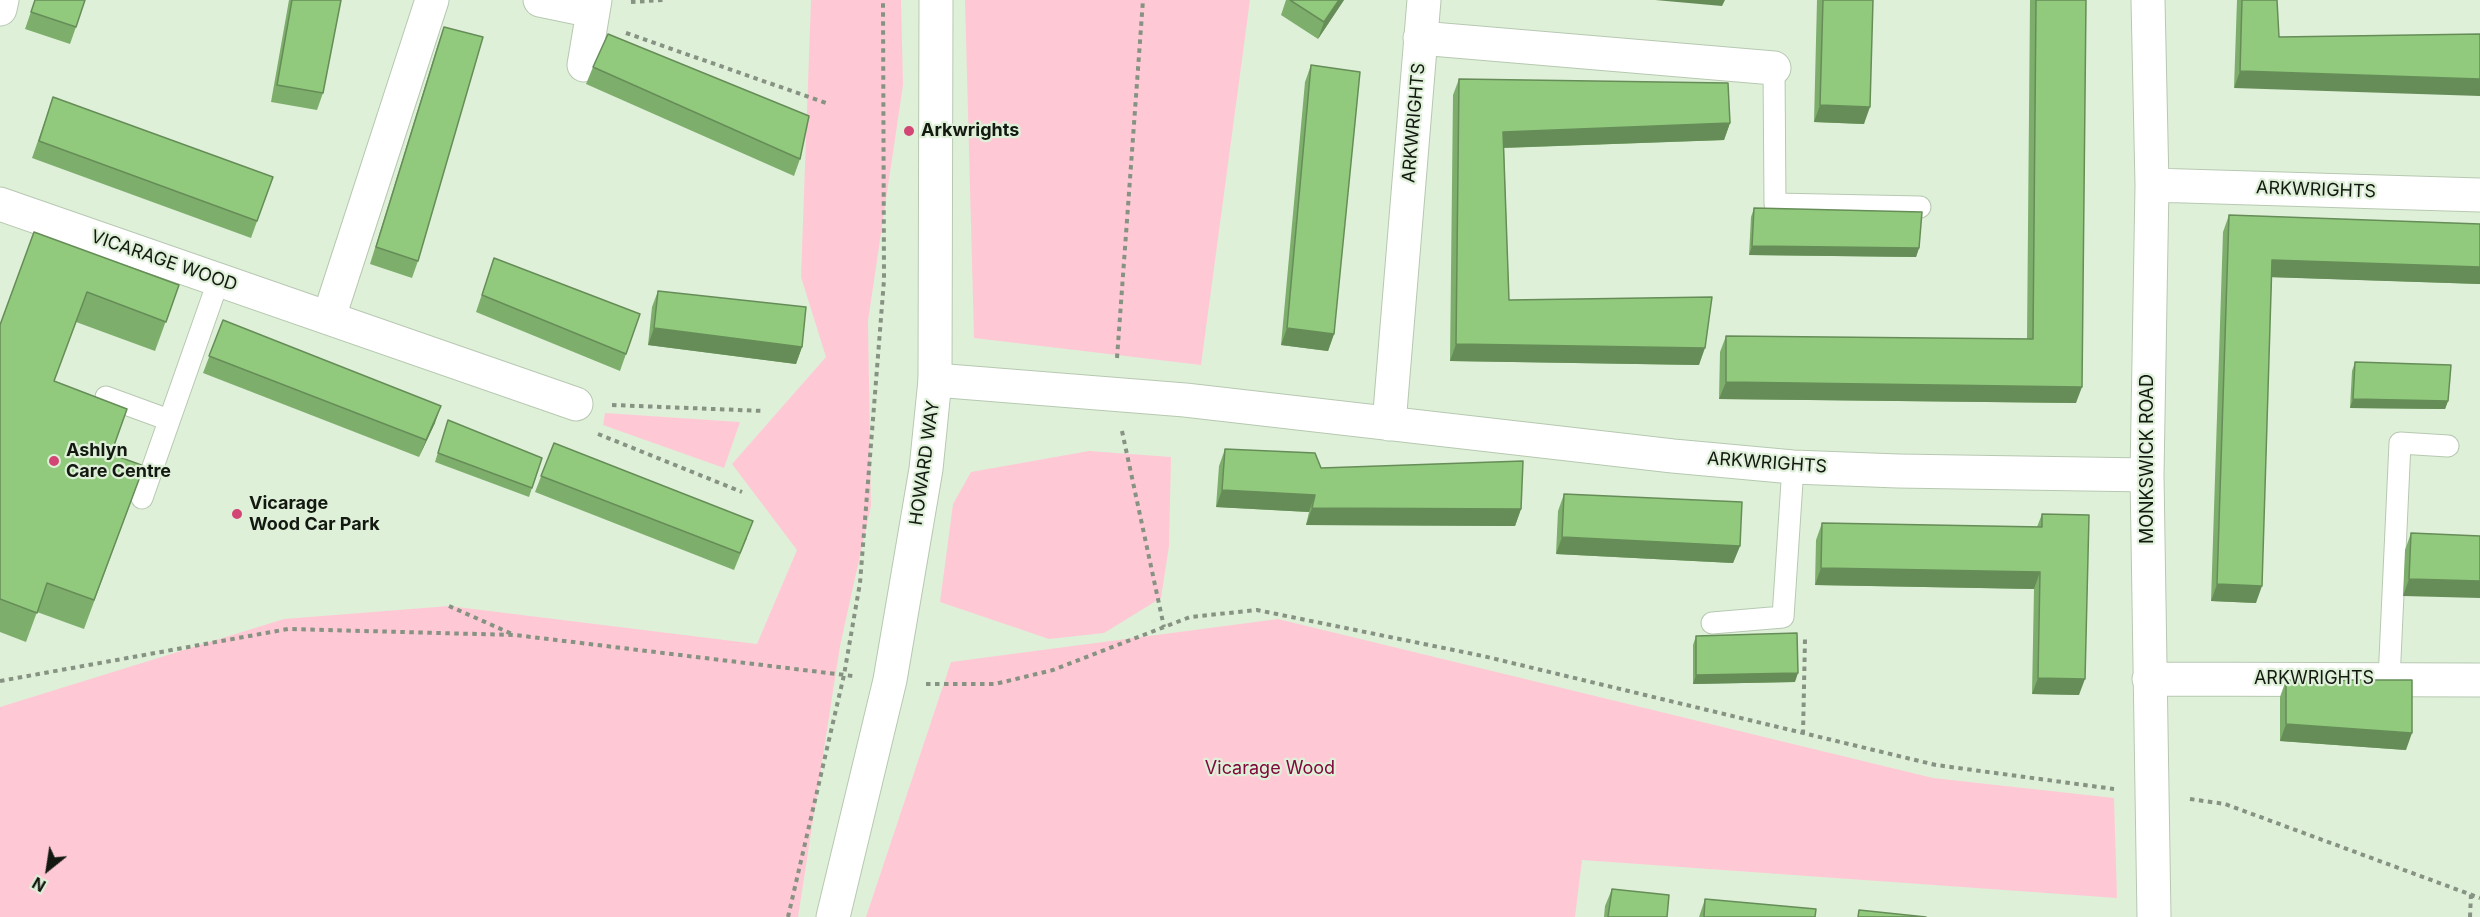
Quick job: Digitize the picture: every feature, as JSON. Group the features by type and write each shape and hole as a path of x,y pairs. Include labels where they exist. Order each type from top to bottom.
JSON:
{"street":[{"path":"0,9 2,0"},
{"path":"329,317 432,0"},
{"path":"540,0 593,11 584,65"},
{"name":"HOWARD WAY","path":"833,917 890,680 926,469 935,380 936,0"},
{"name":"ARKWRIGHTS","path":"1389,424 1424,0"},
{"name":"MONKSWICK ROAD","path":"2148,0 2152,185 2147,475 2149,679 2154,794 2154,917"},
{"name":"ARKWRIGHTS","path":"1420,38 1774,68"},
{"name":"ARKWRIGHTS","path":"2152,185 2480,195"},
{"name":"VICARAGE WOOD","path":"0,204 576,404"},
{"name":"ARKWRIGHTS","path":"935,380 1114,394 1792,467 2147,475"},
{"name":"ARKWRIGHTS","path":"2149,679 2480,680"}],"lane":[{"path":"1774,68 1775,204 1920,207"},
{"path":"142,498 219,279"},
{"path":"106,397 169,420"},
{"path":"2389,680 2400,443 2448,446"},
{"path":"1712,622 1783,617 1792,467"}],"path":[{"path":"788,917 844,675 860,583 884,280 883,0"},
{"path":"1143,0 1114,394 1164,627"},
{"path":"593,11 829,104"},
{"path":"742,492 568,422 576,404 764,411"},
{"path":"449,606 515,635"},
{"path":"920,684 995,684 1053,670 1190,617 1257,610 1483,656 1936,765 2225,804 2480,898"},
{"path":"0,681 288,629 515,635 844,675"},
{"path":"2470,917 2471,894"}],"green space":[{"path":"811,0 901,0 903,85 868,321 871,506 840,646 798,917 0,917 0,707 284,619 449,606 757,644 797,550 732,464 826,357 801,277"},
{"path":"965,0 1250,0 1201,365 974,338"},
{"path":"605,413 740,422 724,468 603,425"},
{"path":"1089,451 1171,457 1169,546 1161,598 1104,633 1049,639 940,602 953,504 971,472"},
{"name":"Vicarage Wood","path":"1278,619 1933,778 2114,798 2117,898 1582,860 1575,917 866,917 951,662"}],"building":[{"path":"35,0 85,0 76,27 31,12"},
{"path":"292,0 341,0 323,93 277,85"},
{"path":"1290,0 1339,0 1324,22"},
{"path":"1823,0 1873,0 1870,107 1820,105"},
{"path":"2036,0 2086,0 2082,387 1726,382 1726,336 2033,339"},
{"path":"2242,0 2277,0 2279,37 2480,34 2480,79 2240,71"},
{"path":"444,27 483,37 418,261 376,247"},
{"path":"608,34 809,116 800,159 593,67"},
{"path":"1311,65 1360,72 1334,334 1287,328"},
{"path":"1459,79 1728,83 1730,123 1503,132 1509,300 1712,297 1705,348 1456,344"},
{"path":"53,97 273,177 257,221 39,141"},
{"path":"1754,208 1922,212 1919,248 1752,246"},
{"path":"2229,215 2480,224 2480,267 2272,260 2262,586 2217,584"},
{"name":"Ashlyn Care Centre","path":"34,232 179,285 166,322 87,292 54,381 127,409 111,454 144,466 94,600 47,583 37,613 0,599 0,325"},
{"path":"494,258 640,314 626,354 482,295"},
{"path":"658,291 806,307 802,347 654,328"},
{"path":"223,320 441,406 426,440 209,356"},
{"path":"2355,362 2451,365 2448,401 2353,399"},
{"path":"448,420 542,458 532,488 438,453"},
{"path":"554,443 753,521 740,553 541,476"},
{"path":"1225,449 1315,453 1321,468 1523,461 1521,509 1312,508 1315,495 1222,490"},
{"path":"1564,494 1742,502 1740,546 1562,537"},
{"path":"2042,514 2089,515 2085,679 2038,678 2040,572 1821,568 1822,523 2042,527"},
{"path":"2411,533 2480,536 2480,581 2409,579"},
{"path":"1797,633 1798,673 1696,675 1696,636"},
{"path":"2286,680 2412,680 2412,733 2286,724"},
{"path":"1612,889 1669,895 1667,917 1608,917"},
{"path":"1705,899 1816,909 1815,917 1704,917"},
{"path":"1859,910 1926,917 1858,917"}],"place":[{"name":"Arkwrights","path":"909,131"},
{"name":"Ashlyn Care Centre","path":"54,461"},
{"name":"Vicarage Wood Car Park","path":"237,514"}]}
